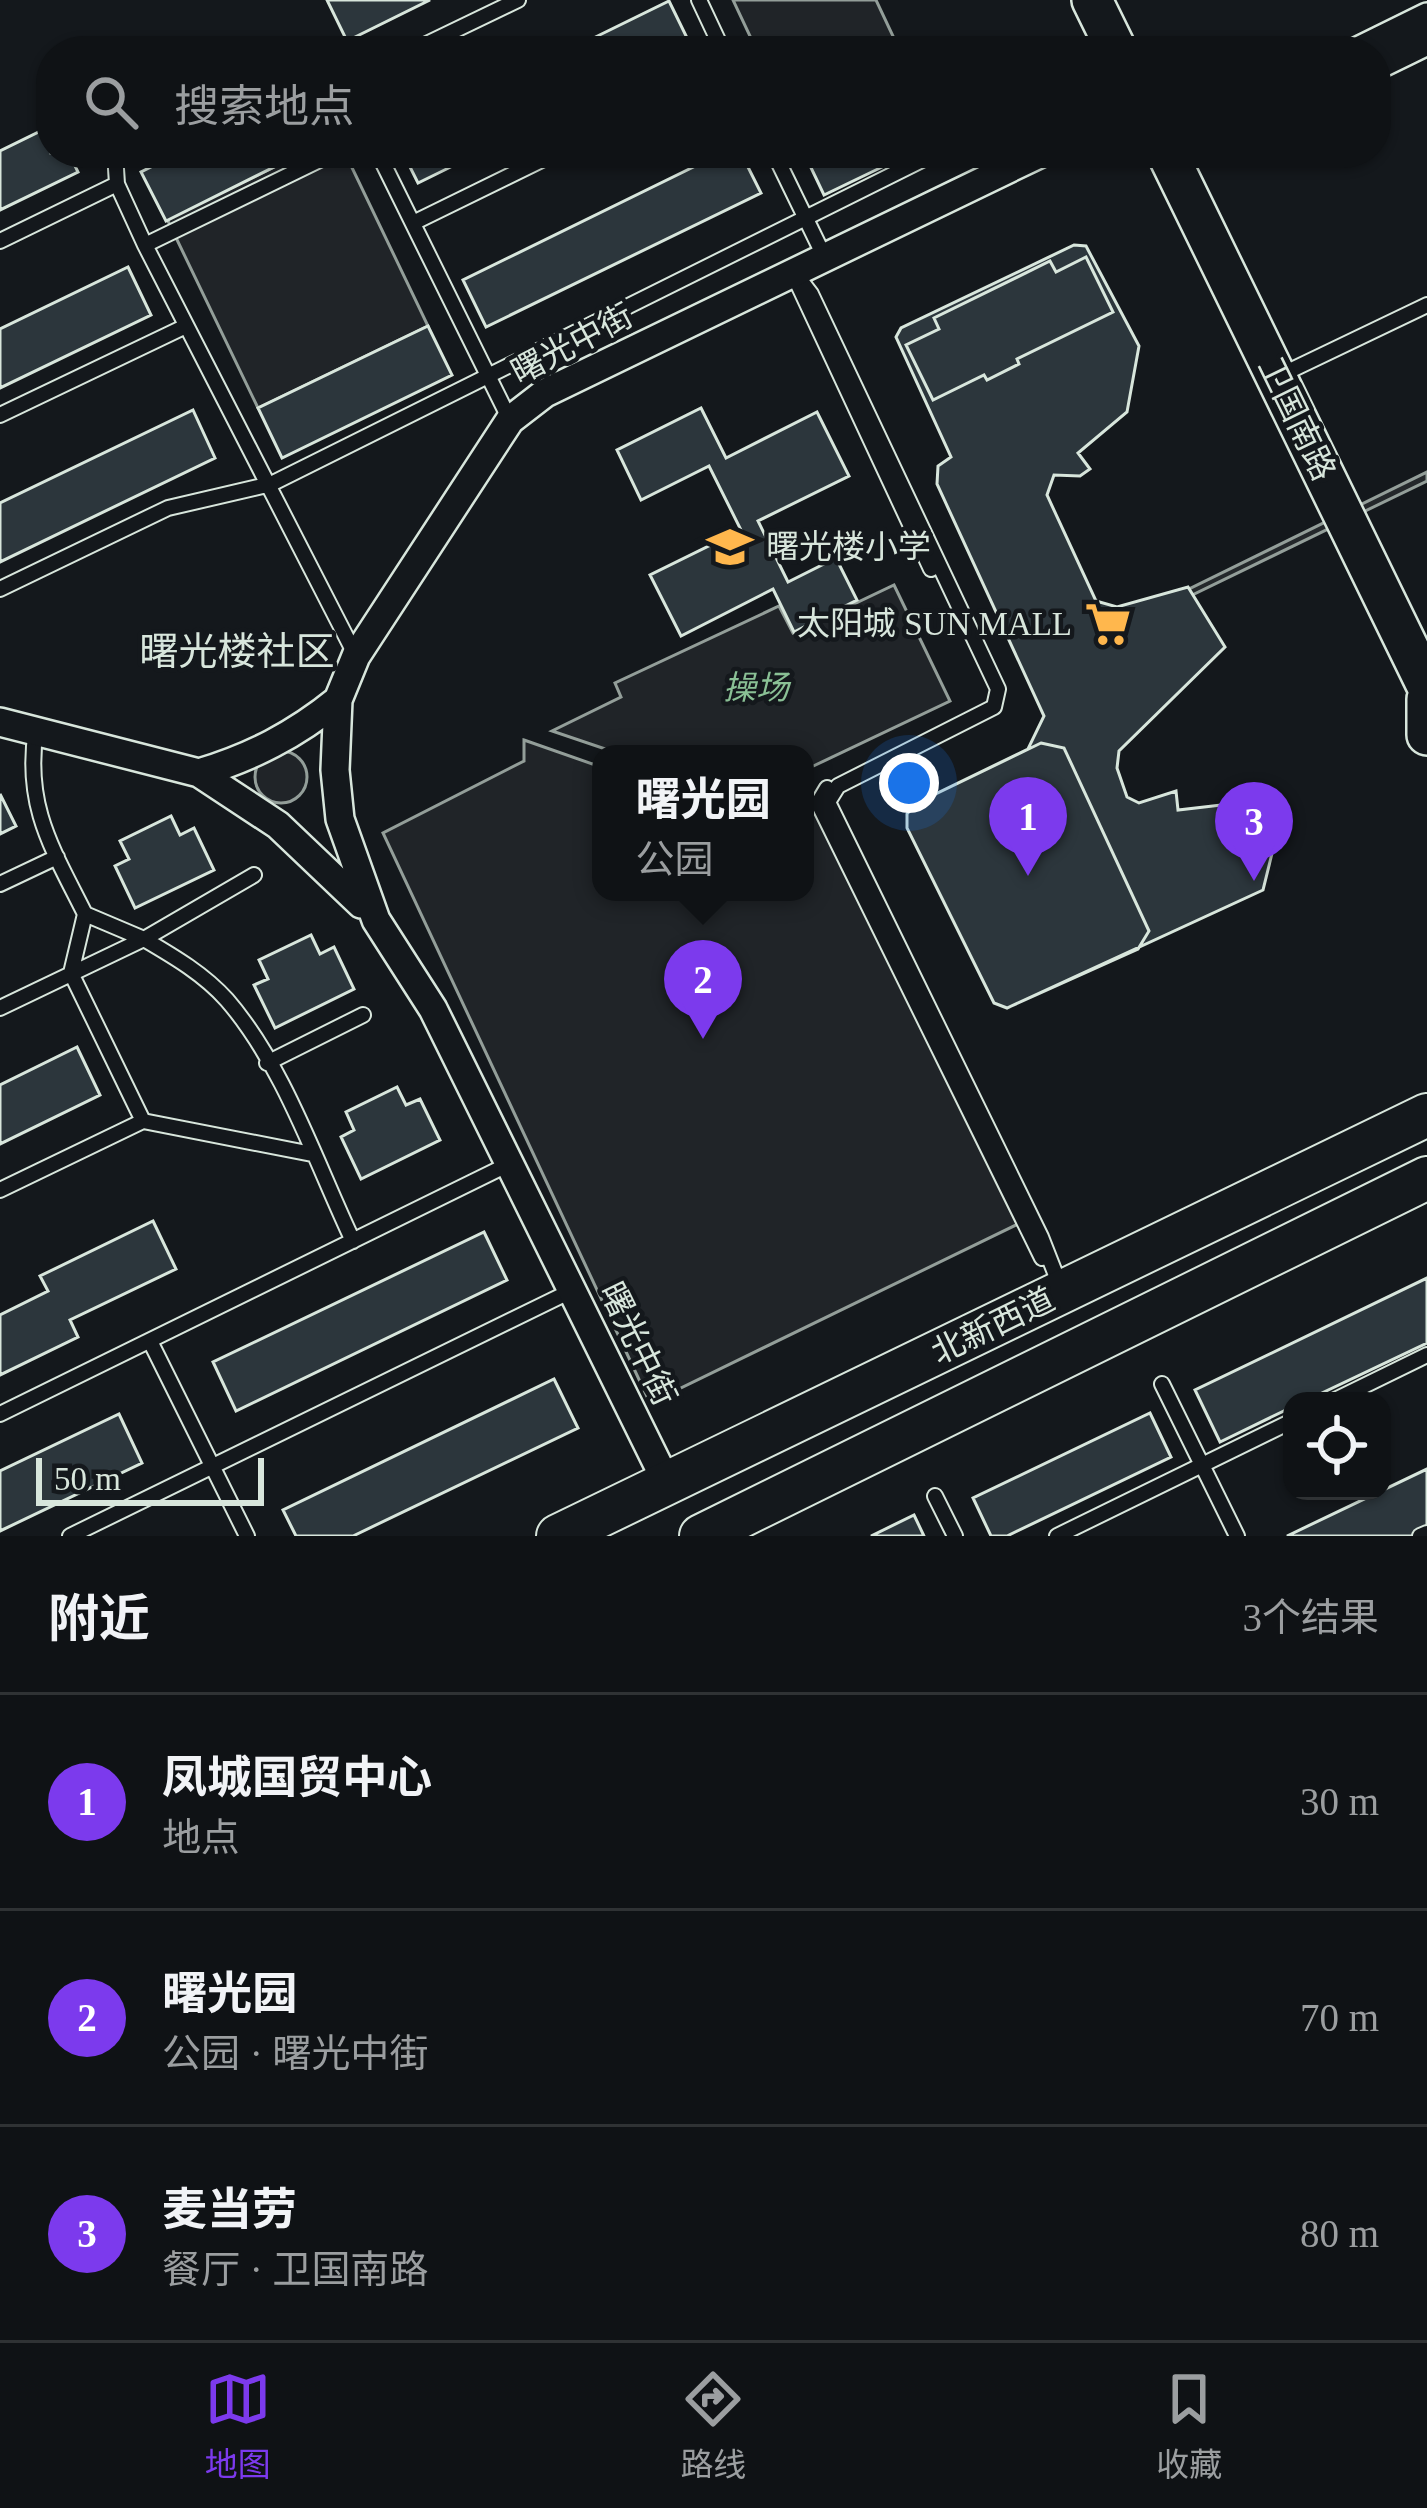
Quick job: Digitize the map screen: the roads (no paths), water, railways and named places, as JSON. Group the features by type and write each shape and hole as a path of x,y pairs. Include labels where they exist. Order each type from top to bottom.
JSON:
{"main road":[{"path":"1092,0 1110,36"},
{"name":"卫国南路","path":"1178,168 1427,686"},
{"path":"1427,699 1427,735"},
{"name":"北新西道","path":"558,1536 1427,1115"},
{"name":"北新西道","path":"701,1536 1427,1178"}],"street":[{"path":"1388,36 1427,17"},
{"path":"1391,59 1427,41"},
{"name":"曙光中街","path":"667,1483 433,1009 376,920 340,819 335,770 338,700 356,656 510,420 545,393 1011,168"},
{"path":"200,773 266,748 338,700"},
{"name":"曙光中街","path":"0,722 200,773 278,825 376,920"}],"lane":[{"path":"443,36 518,0"},
{"path":"699,0 716,36"},
{"path":"116,168 117,184 145,245 356,656"},
{"path":"145,245 303,168"},
{"path":"386,168 510,420"},
{"path":"413,223 525,168"},
{"path":"781,168 825,258"},
{"path":"0,589 168,508 271,484 906,168"},
{"path":"0,241 117,184"},
{"path":"795,273 811,294 998,689 994,707 838,786 828,802 1031,1216 1063,1293"},
{"path":"1276,377 1427,305"},
{"path":"0,415 186,326"},
{"path":"36,729 30,770 34,806 85,914 71,973 143,1121"},
{"path":"0,884 57,857"},
{"path":"0,1008 144,939 254,875"},
{"path":"85,914 187,964 227,1000 267,1063 353,1241"},
{"path":"267,1063 364,1015"},
{"path":"0,1190 143,1121 312,1154"},
{"path":"0,1414 509,1164"},
{"path":"70,1536 572,1292"},
{"path":"150,1341 247,1536"},
{"path":"1351,1392 1427,1355"},
{"path":"1162,1384 1238,1536"},
{"path":"1057,1536 1283,1425"},
{"path":"935,1496 956,1536"}],"place":[{"name":"曙光楼小学","path":"730,547"},
{"name":"太阳城 SUN MALL","path":"1108,624"},
{"name":"凤城国贸中心","path":"1028,876"},
{"name":"麦当劳","path":"1254,881"},
{"name":"曙光园","path":"703,1039"}],"district":[{"name":"曙光楼社区","path":"237,651"}],"park label":[{"name":"操场","path":"756,688"}]}
